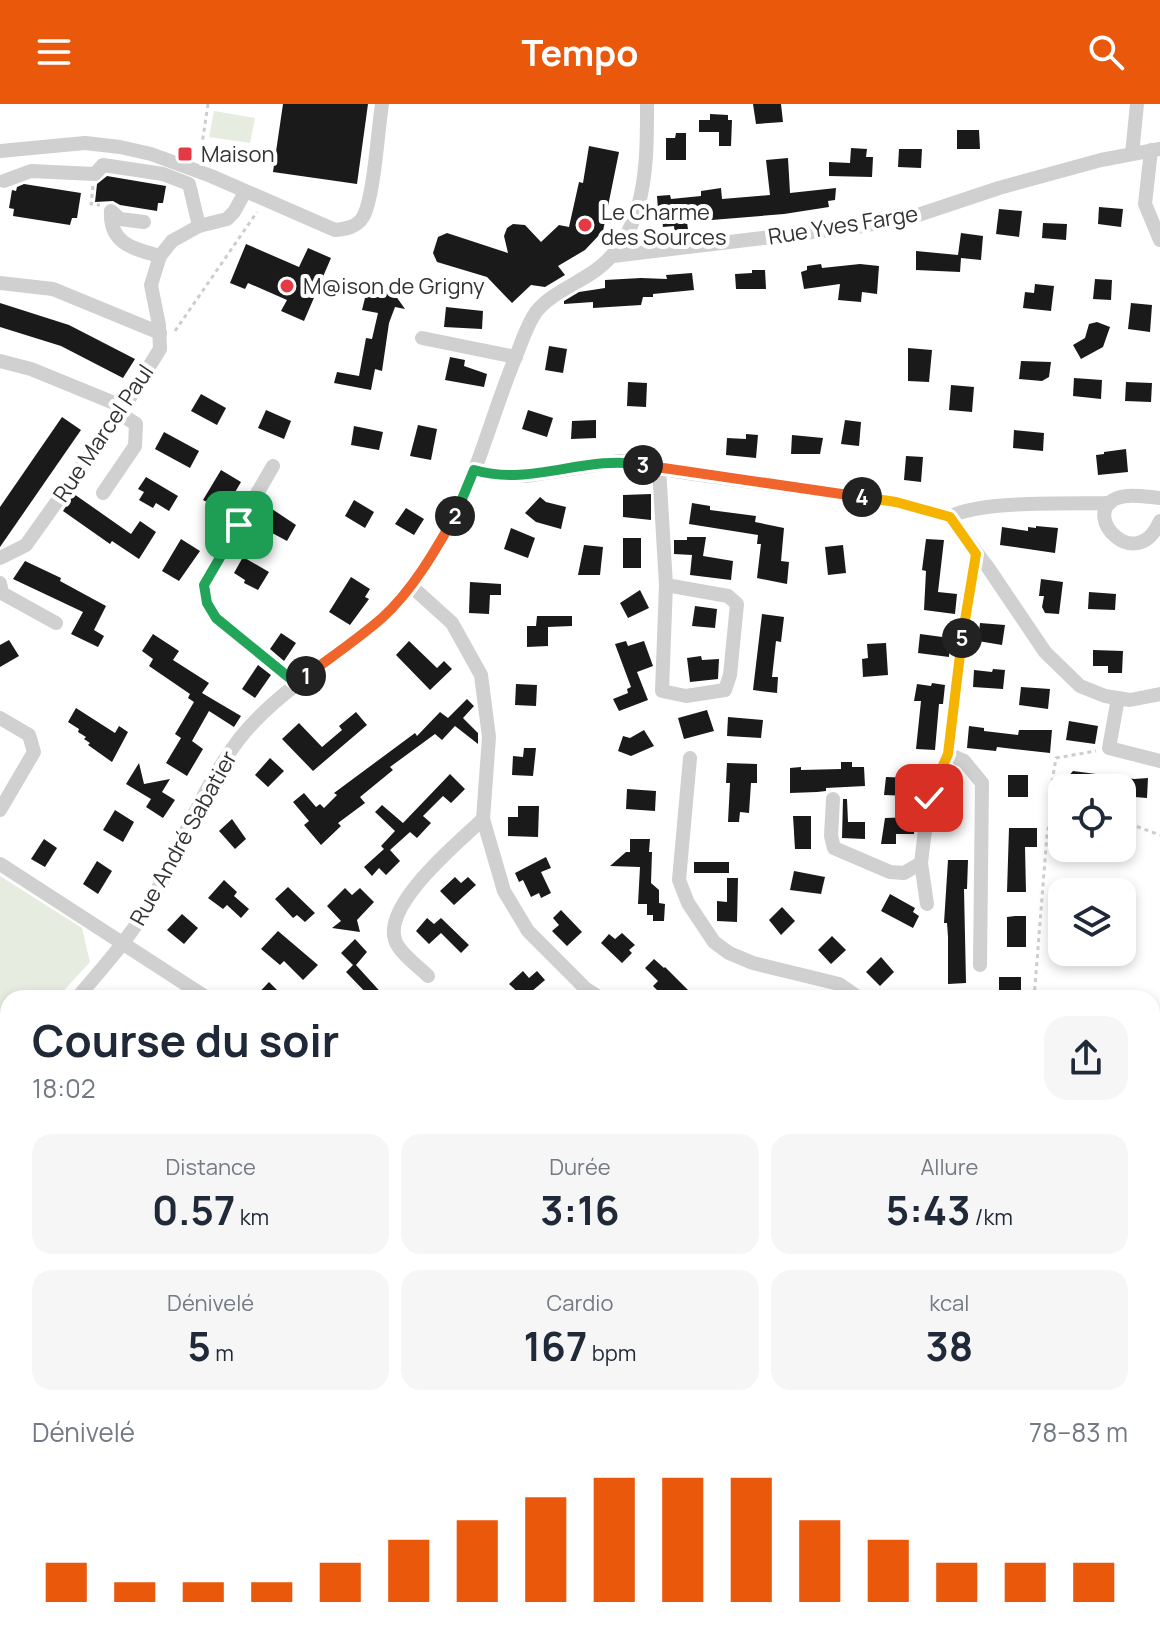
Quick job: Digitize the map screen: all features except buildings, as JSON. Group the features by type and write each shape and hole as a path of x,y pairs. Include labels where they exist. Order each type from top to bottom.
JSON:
{"street":[{"path":"0,151 85,143 151,154 211,176 335,230 351,228 362,219 369,198 382,104"},
{"name":"Rue André Sabatier","path":"83,990 144,913 223,761 261,715 383,617 439,545 458,509 516,357 537,311 613,256 631,225 642,194 646,170 647,104"},
{"path":"1132,154 1137,104"},
{"path":"1156,149 1145,204 1160,240"},
{"name":"Rue Yves Farge","path":"613,256 877,223 918,215 999,188 1156,149"},
{"path":"4,181 31,171 95,174 103,165 163,174 189,184 199,226"},
{"path":"111,211 110,221 116,236 125,245 160,256 172,241 199,226 227,219 245,192"},
{"path":"111,211 120,219 144,222"},
{"name":"Rue Marcel Paul","path":"0,558 26,545 160,349 167,333 151,285 160,256"},
{"path":"0,283 53,289 167,333"},
{"path":"422,338 516,357"},
{"path":"0,361 31,369 121,410 136,424 135,446 103,493"},
{"path":"474,470 487,474 526,476 620,461 896,502 950,517 1045,652 1080,686 1130,700 1160,694"},
{"path":"273,466 204,585 207,603 216,618 297,684"},
{"path":"659,468 666,585 662,691 686,696 725,690 730,675 737,604 728,596 666,585"},
{"path":"950,517 963,509 1110,503 1125,496 1160,498"},
{"path":"1110,503 1104,515 1107,529 1125,542 1137,544 1146,541 1154,535 1160,521"},
{"path":"927,904 921,863 929,798 948,754 965,612 976,554"},
{"path":"0,583 2,593 56,623"},
{"path":"410,585 452,623 481,675 489,737 483,819 504,891 528,931 587,990"},
{"path":"1118,698 1109,748 1160,761"},
{"path":"0,718 29,735 34,752 0,810"},
{"path":"948,754 964,761 982,783 980,965"},
{"path":"690,758 679,880 688,903 714,942 729,953 753,963 839,984 848,990"},
{"path":"833,799 831,836 834,848 890,872 904,873 921,863"},
{"path":"428,976 395,942 393,927 397,914 403,902 446,854 483,819"},
{"path":"0,864 195,990"}],"path":[{"path":"208,104 201,151 217,159 211,176"},
{"path":"95,174 91,204 111,207 111,211"},
{"path":"167,333 265,200"},
{"path":"1053,774 1056,758 1109,748"},
{"path":"1136,826 1160,835"},
{"path":"1035,990 1048,830"}],"shaded area":[{"path":"214,111 255,118 250,143 209,137"},
{"path":"0,876 82,928 90,962 64,990 0,990"}],"place":[{"name":"Maison","path":"185,154"},
{"name":"Le Charme des Sources","path":"585,225"},
{"name":"M@ison de Grigny","path":"287,286"}],"route":[{"path":"239,525 204,585 207,603 216,618 297,684 383,617 400,599 439,545 474,470 487,474 526,476 620,461 896,502 950,517 976,554 965,612 948,754 929,798"}]}
